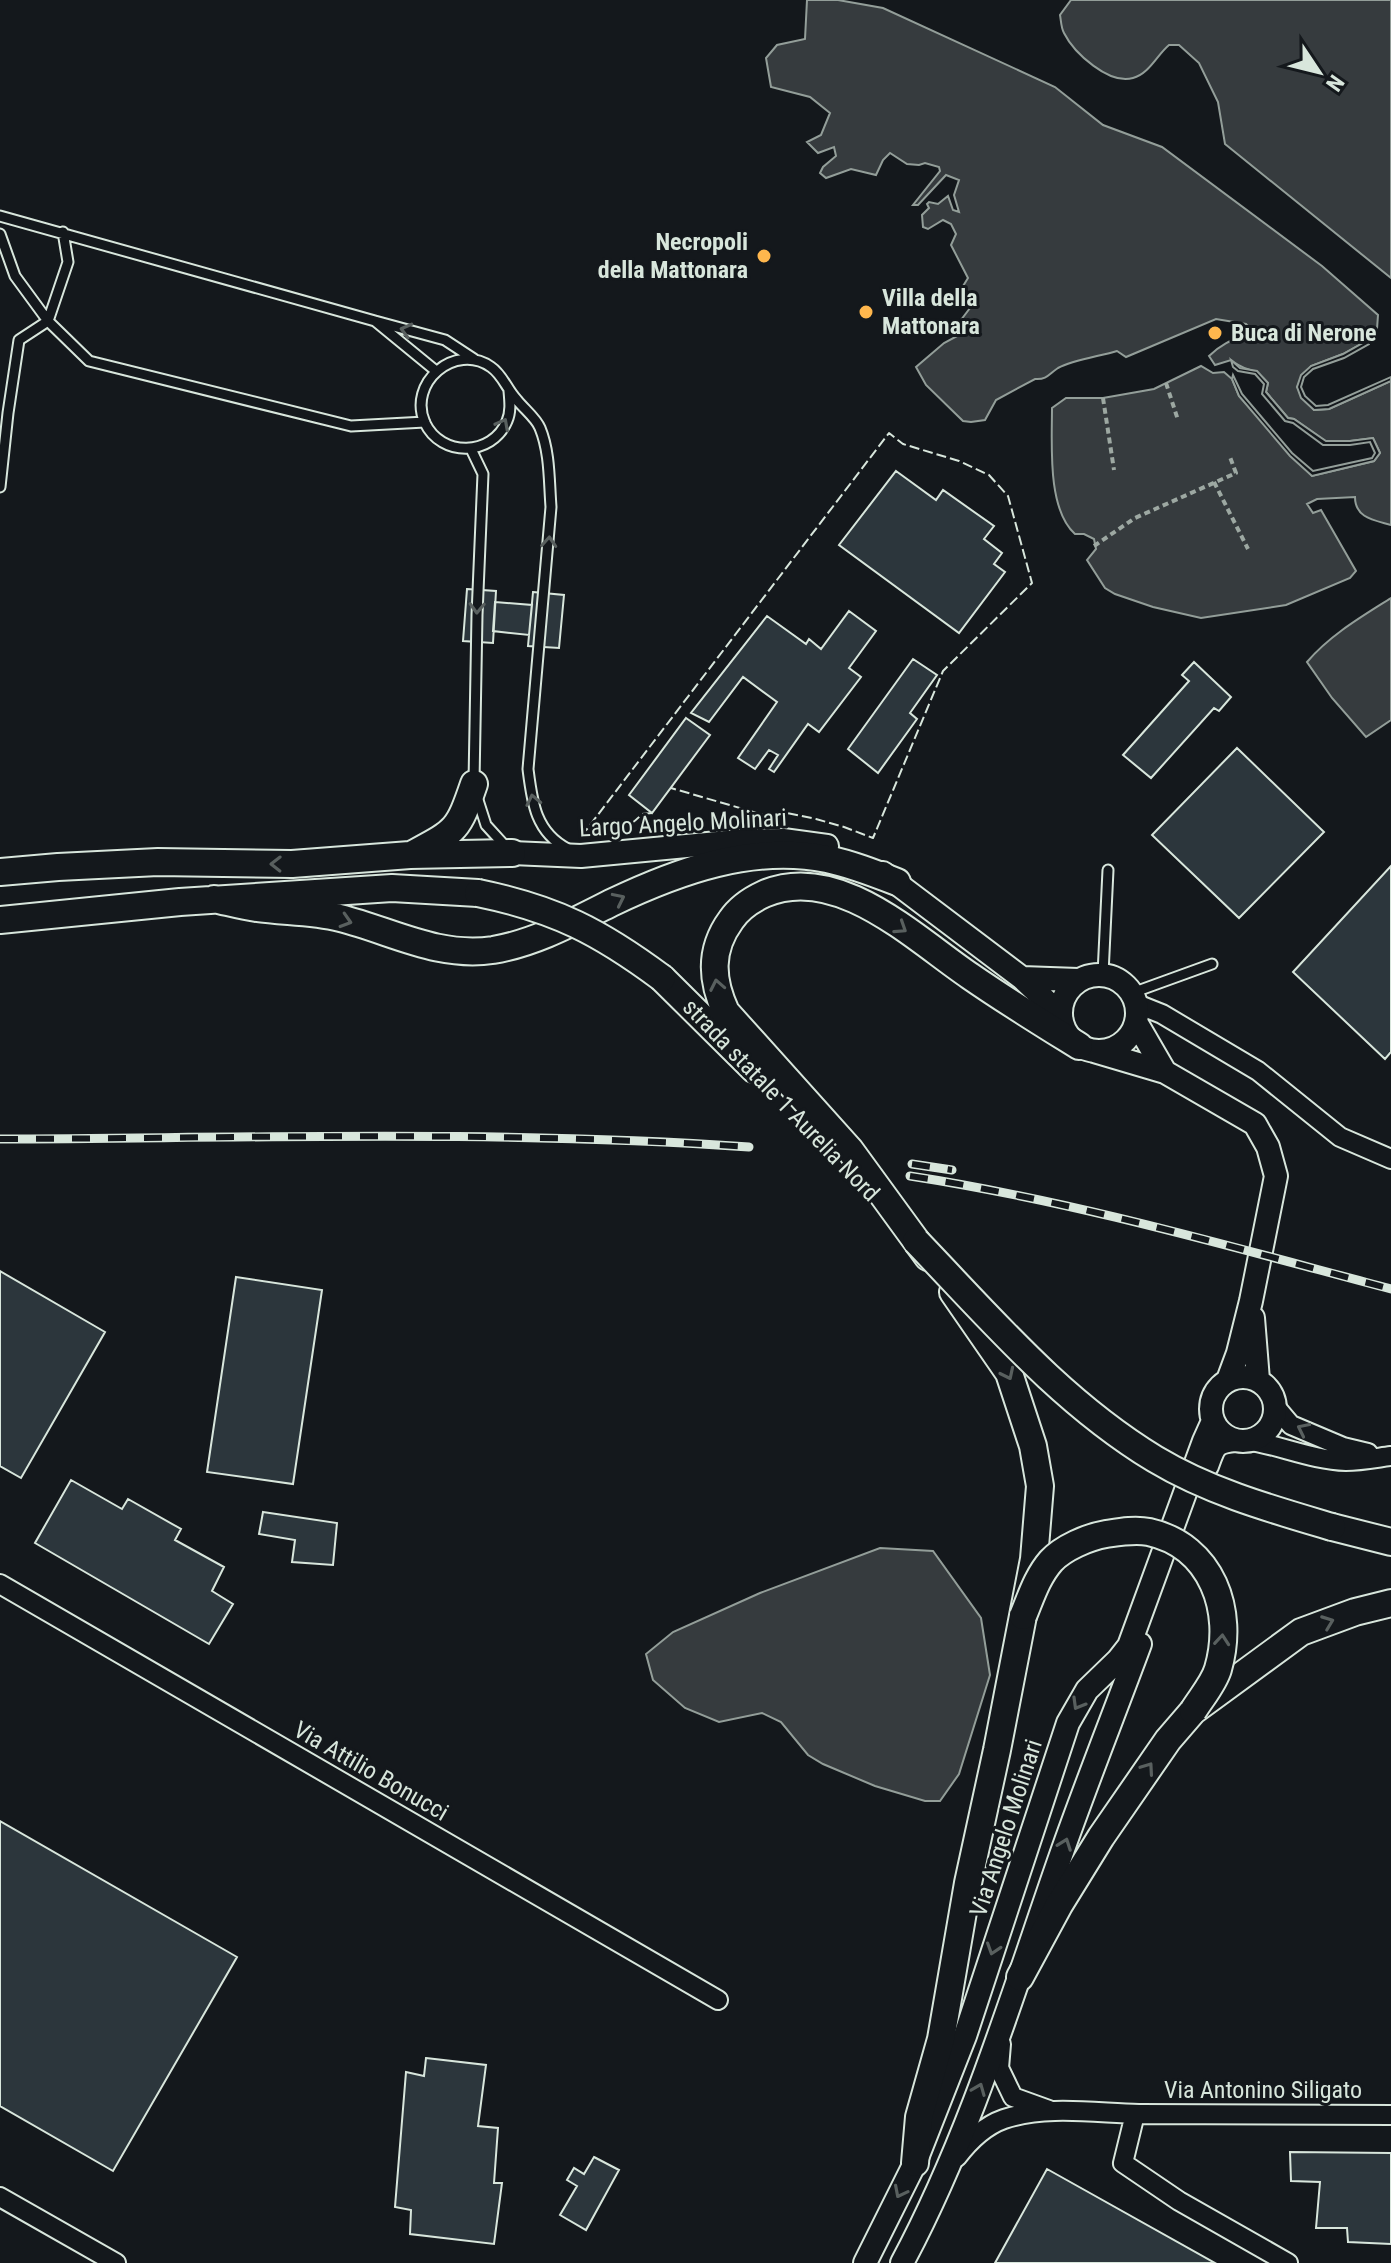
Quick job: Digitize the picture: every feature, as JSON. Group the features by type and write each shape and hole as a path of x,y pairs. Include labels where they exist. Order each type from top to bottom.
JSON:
{"main road":[{"path":"410,855 449,835 463,817 474,784"},
{"path":"0,872 158,862 292,864 410,855 512,853"},
{"path":"0,920 214,899 257,908 340,918 420,945 455,952 491,950 527,942 648,885 704,865 743,858 780,856 825,859 897,882"},
{"path":"915,2163 919,2117 941,2039 968,1883 1034,1559 1040,1486 1033,1446 1009,1373 850,1150 726,1012 717,992 715,954 731,920 751,900 785,887 820,887 847,896 903,928 970,976 1086,1048"},
{"name":"strada statale 1 Aurelia Nord","path":"214,899 392,888 478,893 547,911 585,927 662,978 768,1083 908,1231"},
{"path":"908,1231 1049,1379 1087,1412 1156,1460 1207,1486 1253,1504 1391,1542"},
{"path":"1020,1977 1101,1837 1218,1672 1224,1639 1222,1606 1213,1582 1198,1561 1178,1543 1147,1531 1098,1536 1053,1559 1039,1578 1023,1616"},
{"path":"1193,1711 1301,1632 1355,1612 1391,1603"}],"street":[{"name":"Largo Angelo Molinari","path":"512,853 581,856 739,841 783,840 830,847 865,861 897,882 1022,978 1060,1014"},
{"path":"1165,1072 1124,983 1103,974 1090,975 1068,989 1060,1014 1069,1037 1086,1048 1165,1072 1255,1124 1268,1147 1276,1176 1251,1301 1228,1380 1212,1402 1213,1421 1226,1436 1267,1443 1308,1455 1346,1461 1391,1456"},
{"path":"1022,978 1078,980"},
{"path":"1086,1048 1116,1048 1125,1041 1135,1006"},
{"path":"1135,1006 1162,1014 1258,1071 1340,1137 1391,1159"},
{"path":"1251,1301 1258,1380"},
{"path":"1228,1380 1248,1377 1258,1380 1291,1425 1364,1453 1391,1456"},
{"path":"902,2263 944,2175 982,2083 1062,1853 1215,1446 1222,1441 1256,1438 1270,1425 1275,1406"},
{"name":"Via Angelo Molinari","path":"865,2263 915,2163 965,2036 1068,1723 1087,1690 1129,1646 1213,1421"},
{"name":"Via Attilio Bonucci","path":"0,1584 718,2000"},
{"name":"Via Antonino Siligato","path":"1002,2023 999,2068 1005,2083 1013,2097 1052,2111"},
{"name":"Via Antonino Siligato","path":"944,2175 970,2139 990,2126 1005,2119 1052,2111 1391,2115"},
{"name":"Via Antonino Siligato","path":"1135,2114 1123,2163 1179,2201 1288,2263"},
{"path":"0,2197 116,2263"}],"lane":[{"path":"0,216 445,340 491,367 502,378 539,427 548,464 551,507 528,769 532,806 542,827 556,843 581,856"},
{"path":"0,487 19,340 48,321 68,262 63,232"},
{"path":"0,234 15,276 48,321 89,361 351,426 425,422"},
{"path":"375,321 436,371"},
{"path":"477,361 461,359 448,363 427,381 421,408 432,434 455,448 471,449 486,444 498,435 507,422 511,407 509,391"},
{"path":"471,449 483,474 474,784 486,825 512,853"},
{"path":"1103,974 1108,870"},
{"path":"1135,1006 1212,964"}],"path":[{"path":"1166,383 1178,420"},
{"path":"1103,398 1114,470"},
{"path":"1094,546 1135,518 1236,473 1230,457"},
{"path":"1214,482 1248,549"}],"shaded area":[{"path":"807,0 838,0 883,8 1055,87 1103,125 1162,147 1322,266 1378,315 1377,329 1370,339 1343,354 1311,366 1297,387 1314,410 1329,409 1391,381 1391,525 1362,514 1355,497 1317,499 1307,504 1313,513 1321,510 1356,571 1350,578 1286,605 1201,618 1153,607 1105,588 1087,560 1096,549 1094,539 1075,534 1066,523 1055,493 1052,408 1066,398 1103,398 1154,389 1201,366 1213,373 1224,372 1232,379 1239,396 1312,476 1374,461 1380,453 1373,438 1325,441 1288,418 1266,392 1268,383 1258,374 1231,360 1215,365 1209,356 1224,344 1252,331 1246,324 1216,319 1126,357 1117,351 1064,365 1045,378 1035,379 996,400 985,420 963,421 926,385 916,367 944,343 961,334 958,324 970,308 960,291 968,278 951,245 956,234 951,224 943,220 928,229 923,227 922,215 929,208 929,202 938,204 948,196 953,210 959,212 954,195 959,180 946,175 918,205 913,205 940,171 939,167 925,163 907,164 890,153 876,175 851,169 826,178 820,173 836,156 834,147 818,153 807,142 821,135 830,113 810,97 771,87 766,58 777,45 805,39"},
{"path":"1071,0 1391,0 1391,278 1225,144 1218,102 1199,63 1179,45 1169,45 1139,76 1114,77 1093,66 1064,33 1060,15"},
{"path":"1391,598 1391,720 1366,737 1332,698 1307,662 1357,619"},
{"path":"880,1548 933,1551 981,1618 990,1675 959,1774 940,1801 925,1801 875,1786 823,1764 808,1755 781,1722 762,1713 719,1722 685,1708 653,1680 646,1654 673,1632 760,1593"}],"pier":[{"path":"1370,339 1369,344 1344,358 1313,369 1304,377 1301,387 1305,396 1316,406 1328,405 1391,377 1391,381 1329,409 1314,410 1301,398 1297,387 1301,375 1311,366 1343,354"},
{"path":"1231,360 1240,368 1257,371 1268,383 1266,392 1288,418 1326,441 1373,438 1380,453 1374,461 1312,476 1290,456 1239,396 1233,375 1242,394 1292,453 1313,471 1372,458 1375,453 1370,442 1323,445 1293,423 1285,421 1262,394 1264,384 1255,374 1238,371"}],"building":[{"path":"896,471 936,500 943,490 994,526 984,539 1002,553 994,564 1005,572 959,633 839,545"},
{"path":"467,589 496,591 493,643 463,641"},
{"path":"533,592 564,595 559,648 528,646"},
{"path":"495,602 532,605 529,635 493,631"},
{"path":"849,611 876,631 849,668 861,677 819,732 808,724 774,772 769,769 778,755 769,750 755,769 738,758 777,702 743,677 709,722 691,713 767,616 806,644 809,639 821,649"},
{"path":"913,659 937,675 910,713 917,719 878,773 848,749"},
{"path":"1194,662 1231,697 1219,711 1214,708 1151,778 1123,755 1189,681 1182,675"},
{"path":"686,718 710,735 652,813 629,795"},
{"path":"1237,748 1324,832 1239,918 1152,835"},
{"path":"1391,866 1391,1052 1385,1059 1293,972"},
{"path":"0,1271 105,1332 21,1478 0,1466"},
{"path":"236,1277 322,1290 293,1484 207,1472"},
{"path":"71,1480 122,1509 128,1499 181,1529 175,1540 224,1567 212,1591 233,1604 209,1644 35,1543"},
{"path":"263,1512 337,1523 333,1565 292,1562 295,1540 259,1534"},
{"path":"0,1821 237,1957 113,2171 0,2106"},
{"path":"426,2058 486,2065 478,2126 498,2128 494,2183 502,2183 494,2244 410,2234 411,2210 395,2207 406,2072 424,2076"},
{"path":"1290,2152 1391,2153 1391,2244 1348,2242 1347,2228 1316,2228 1320,2182 1291,2181"},
{"path":"594,2157 619,2170 586,2230 560,2215 577,2186 567,2180 574,2168 584,2174"},
{"path":"1047,2169 1215,2263 995,2263"}],"railway":[{"path":"0,1139 469,1137 749,1147"},
{"path":"912,1164 952,1170"},
{"path":"910,1176 1092,1212 1391,1289"}],"fence":[{"path":"652,813 642,814 616,832 601,835 584,833 889,433 903,444 959,461 989,475 1008,496 1032,583 943,671 873,838 816,819 787,813 764,815 671,788"}],"place":[{"name":"Necropoli della Mattonara","path":"764,256"},
{"name":"Villa della Mattonara","path":"866,312"},
{"name":"Buca di Nerone","path":"1215,333"}]}
